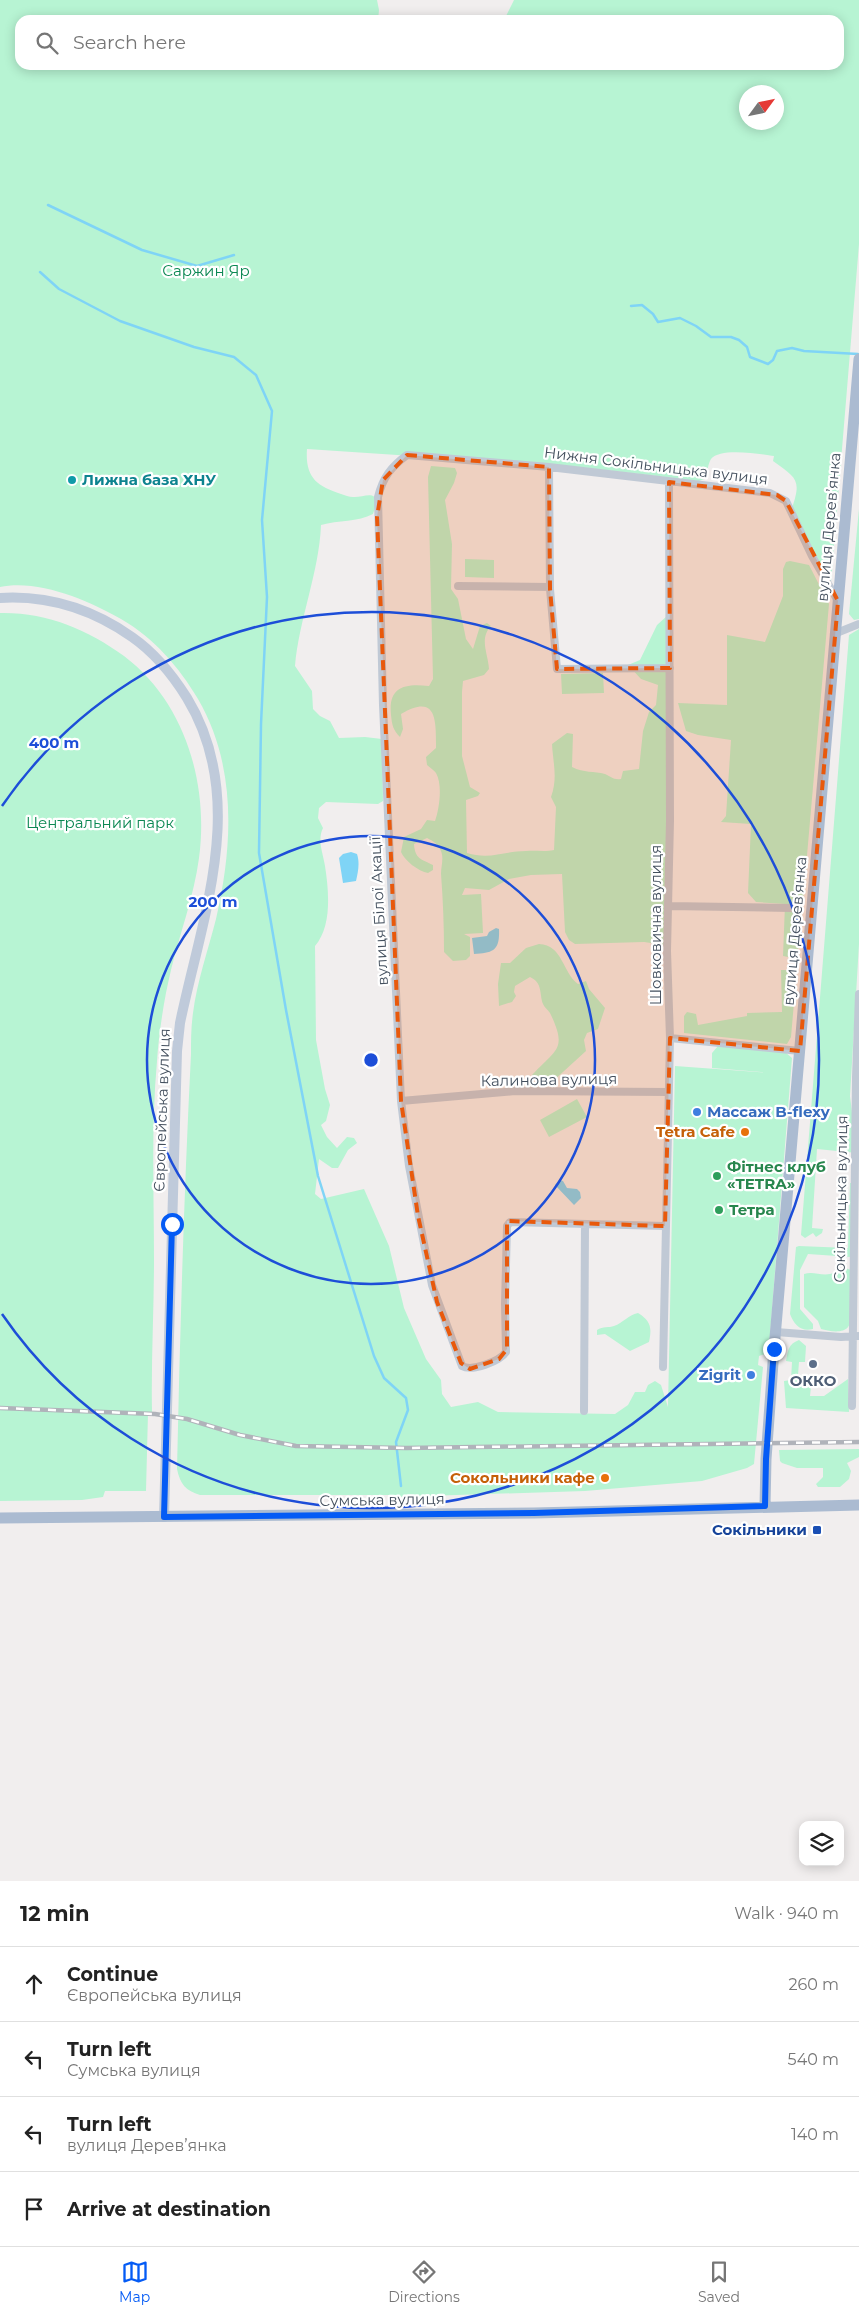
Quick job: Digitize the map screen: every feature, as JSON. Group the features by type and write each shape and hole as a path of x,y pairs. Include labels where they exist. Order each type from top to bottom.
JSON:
{"main road":[{"name":"вулиця Дерев’янка","path":"765,1506 766,1459 776,1332 834,634 859,359"},
{"name":"Європейська вулиця","path":"0,598 23,597 69,604 103,619 141,644 160,661 177,682 190,704 207,741 215,776 218,809 216,858 180,1023 177,1051 164,1517"},
{"name":"Сумська вулиця","path":"0,1518 542,1513 859,1505"}],"street":[{"name":"Нижня Сокільницька вулиця","path":"407,455 549,467 777,495 786,501 812,556 838,601"},
{"name":"вулиця Білої Акації","path":"407,455 393,465 383,480 378,497 377,517 401,1102 409,1166 432,1285 440,1311 464,1368 470,1369 499,1359 506,1352 504,1304 507,1226 513,1221 585,1226"},
{"path":"549,467 550,587 556,669 670,668"},
{"name":"Шовковична вулиця","path":"664,1367 665,1226 670,1038 667,951 669,906 669,482"},
{"path":"458,586 550,587"},
{"path":"834,634 859,624"},
{"path":"669,906 791,908"},
{"name":"Сокільницька вулиця","path":"852,1406 856,1336 859,994"},
{"path":"670,1038 800,1051"},
{"name":"Калинова вулиця","path":"401,1102 515,1091 668,1092"},
{"path":"584,1411 585,1226 665,1226"},
{"path":"776,1332 856,1336"}],"highlighted area":[{"path":"407,455 549,467 550,589 557,669 670,668 669,482 777,495 786,501 838,601 800,1051 670,1038 665,1226 507,1221 507,1349 499,1359 470,1369 461,1363 437,1302 418,1216 401,1101 377,517 383,480"}],"green space":[{"name":"Саржин Яр","path":"0,0 377,0 379,10 378,15 15,15 15,70 844,70 844,15 506,15 514,0 859,0 859,244 831,582 792,508 796,491 795,480 787,471 773,461 774,456 741,452 716,455 710,461 706,478 699,481 579,467 307,449 310,473 319,484 350,497 371,495 376,500 373,514 367,517 321,525 317,561 300,631 295,666 312,691 313,709 320,716 330,721 339,738 365,737 382,739 383,801 378,804 326,802 319,808 318,818 323,828 320,842 326,876 328,908 324,929 315,946 316,1040 325,1089 330,1105 326,1121 321,1125 327,1137 337,1148 347,1137 354,1138 357,1143 348,1150 338,1168 332,1168 319,1159 315,1194 321,1199 364,1189 389,1246 404,1308 426,1359 441,1380 442,1394 451,1407 478,1402 498,1412 615,1414 628,1405 635,1392 645,1392 648,1385 655,1381 661,1385 668,1407 675,1066 772,1073 712,1068 712,1053 718,1046 785,1052 792,1058 769,1347 765,1354 759,1356 758,1365 763,1367 754,1464 747,1468 702,1481 585,1491 395,1497 399,1495 200,1495 184,1486 177,1469 182,1262 191,1029 197,990 216,919 226,863 228,807 225,779 220,751 211,725 198,699 183,676 155,644 121,619 94,605 62,593 30,586 0,587"},
{"path":"431,466 455,468 457,473 445,500 452,544 451,589 458,599 466,639 473,649 480,626 487,623 491,626 485,636 489,669 484,675 463,681 462,756 470,787 480,793 478,796 466,800 467,853 483,856 518,851 554,850 556,807 551,797 555,777 552,744 567,733 573,734 572,767 605,774 614,779 621,779 623,771 639,769 643,731 649,712 656,705 658,685 641,679 628,665 640,660 657,625 667,616 669,799 664,945 644,942 575,944 569,940 565,932 562,874 531,875 509,879 489,890 465,888 462,895 481,894 483,933 464,934 470,937 470,956 466,960 453,961 444,952 441,851 435,843 427,838 414,844 417,856 433,865 433,870 428,873 412,865 401,852 404,837 421,829 427,820 435,821 440,797 439,784 436,773 427,765 426,757 436,748 434,719 428,708 422,707 413,708 401,714 403,729 400,737 392,725 391,715 392,698 399,689 412,685 429,686 433,679 428,477"},
{"path":"859,509 859,619 854,620 849,614"},
{"path":"465,559 494,560 494,578 465,577"},
{"path":"790,561 809,565 829,604 799,947 793,958 783,956 785,904 756,902 748,893 751,824 721,822 726,816 731,740 698,735 686,731 678,703 727,705 727,635 765,642 783,596 783,569 786,562"},
{"name":"Центральний парк","path":"0,613 17,613 50,619 81,630 110,646 145,675 163,697 177,721 188,746 196,774 200,802 201,830 197,872 168,981 159,1039 155,1086 153,1136 152,1412 148,1413 146,1491 105,1491 103,1497 82,1500 0,1501"},
{"path":"859,629 859,944 850,1096 857,1153 817,1149 812,1228 823,1229 822,1233 816,1237 813,1233 805,1238 801,1235 849,635"},
{"path":"603,673 604,693 562,694 561,674"},
{"path":"539,944 553,949 558,954 578,984 586,981 589,989 605,1008 598,1029 587,1033 584,1040 586,1051 552,1082 539,1080 532,1075 553,1054 559,1042 555,1025 550,1013 543,1004 537,982 530,977 515,986 514,992 516,996 512,1002 499,1006 498,984 501,963 510,963 526,948"},
{"path":"781,970 786,970 795,976 796,980 791,1037 787,1044 684,1033 684,1016 687,1012 696,1014 698,1025 747,1016 747,1013 782,1012"},
{"path":"577,1099 587,1117 549,1137 540,1120"},
{"path":"850,1183 854,1183 851,1257 808,1254 800,1270 800,1309 813,1324 813,1329 809,1330 798,1327 790,1314 796,1247 848,1248"},
{"path":"845,1268 851,1270 852,1316 850,1322 843,1331 821,1329 818,1321 804,1307 804,1274 830,1274"},
{"path":"638,1313 650,1325 649,1342 630,1351 605,1334 597,1335 597,1330 614,1326 631,1315"},
{"path":"799,1340 806,1346 805,1362 799,1362 798,1375 812,1377 810,1396 824,1396 848,1379 849,1412 786,1408 784,1381 791,1380 792,1362 786,1361 791,1346"},
{"path":"859,1449 859,1457 847,1463 851,1471 849,1479 840,1487 818,1487 816,1484 823,1477 823,1468 797,1468 782,1463 779,1450"}],"water":[{"path":"351,852 357,854 358,857 356,881 343,883 339,858 343,854"},
{"path":"496,928 499,929 497,946 486,953 474,954 472,938 487,936 489,932"},
{"path":"559,1180 563,1181 567,1188 577,1189 580,1192 581,1198 574,1205 555,1185"}],"waterway":[{"path":"48,205 142,250 197,266 234,255"},
{"path":"40,272 59,289 120,321 194,347 234,357 256,375 272,411 262,520 267,597 261,724 259,853 286,1010 318,1176 374,1356 384,1378 406,1398 408,1410 396,1442 401,1486"},
{"path":"631,306 642,305 653,314 658,322 680,318 696,326 711,337 731,337 739,340 747,347 750,357 768,364 773,360 777,351 792,348 804,351 858,354"}],"railway":[{"path":"0,1408 155,1414 187,1419 240,1435 296,1446 406,1448 859,1442"}],"place":[{"name":"Лижна база ХНУ","path":"72,480"},
{"name":"Массаж B-flexy","path":"697,1112"},
{"name":"Tetra Cafe","path":"745,1132"},
{"name":"Фітнес клуб «TETRA»","path":"717,1176"},
{"name":"Тетра","path":"719,1210"},
{"name":"ОККО","path":"813,1364"},
{"name":"Zigrit","path":"751,1375"},
{"name":"Сокольники кафе","path":"605,1478"},
{"name":"Сокільники","path":"817,1530"}],"route":[{"path":"172,1224 164,1517 534,1513 765,1506 766,1459 774,1349"}]}
